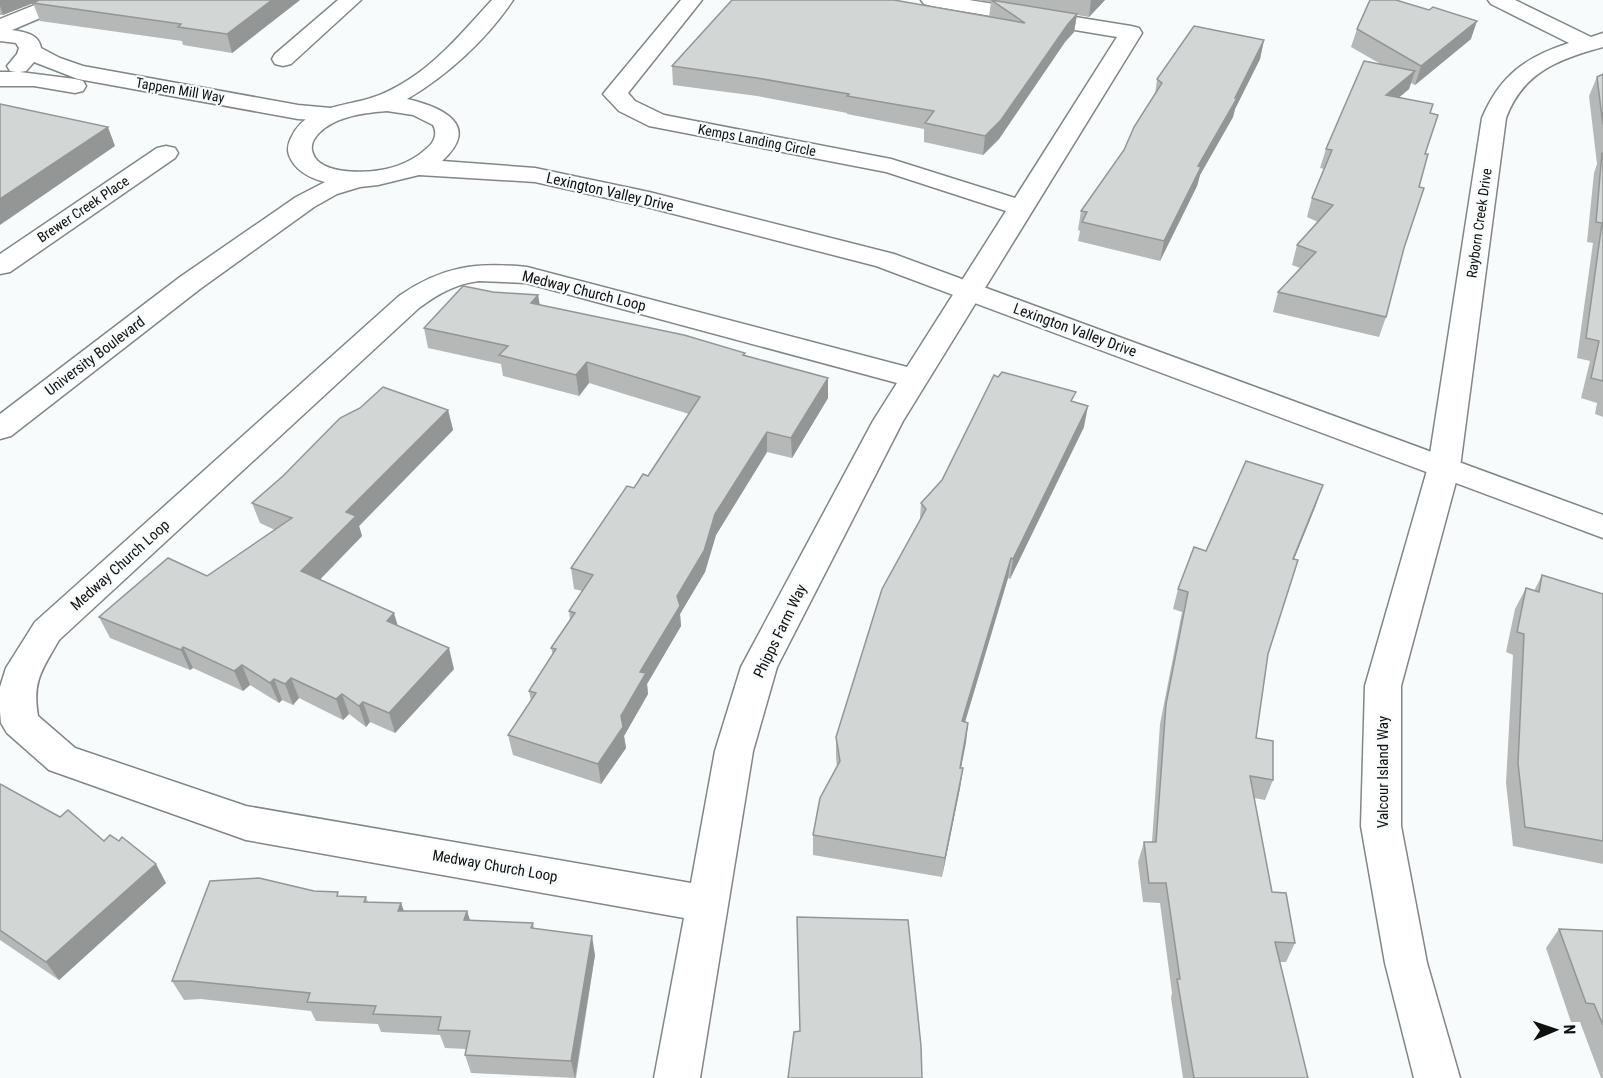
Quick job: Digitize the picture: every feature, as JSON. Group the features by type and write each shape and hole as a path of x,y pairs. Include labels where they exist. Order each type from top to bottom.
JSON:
{"street":[{"path":"283,59 351,0"},
{"path":"302,149 311,129 334,114 376,105 411,90 461,48 503,0"},
{"name":"Kemps Landing Circle","path":"692,0 615,94 627,106 657,121 891,166 1022,208"},
{"path":"931,0 1131,33 969,291"},
{"path":"1498,0 1596,42"},
{"path":"0,27 55,4"},
{"path":"0,77 27,59 34,31 55,4"},
{"name":"Tappen Mill Way","path":"0,34 23,39 30,48 52,63 78,72 298,112 334,114"},
{"name":"Rayborn Creek Drive","path":"1444,467 1494,118 1503,96 1520,77 1544,61 1596,42"},
{"path":"358,179 383,177 416,167 439,151 446,139 438,106 441,89 461,48"},
{"name":"Tappen Mill Way","path":"0,77 62,83 288,131 318,171 337,177 358,179"},
{"name":"Lexington Valley Drive","path":"376,105 417,107 475,147 535,175"},
{"name":"University Boulevard","path":"190,283 278,199 290,183 302,149"},
{"name":"Brewer Creek Place","path":"0,266 166,153"},
{"name":"Lexington Valley Drive","path":"416,167 535,175 649,200 885,260 1603,527"},
{"name":"University Boulevard","path":"0,429 190,283 314,196 358,179"},
{"name":"Medway Church Loop","path":"707,904 326,835 246,823 94,771 62,759 20,723 16,694 24,668 47,631 410,302 431,285 464,274 486,270 527,275 915,378"},
{"name":"Phipps Farm Way","path":"677,1078 734,751 759,667 888,421 969,291"},
{"name":"Valcour Island Way","path":"1437,1078 1406,963 1381,826 1383,686 1444,467"}],"building":[{"path":"39,0 272,0 227,34 178,27 181,24 33,3"},
{"path":"732,0 894,0 1025,23 991,0 1077,14 1001,120 985,136 925,123 934,111 757,78 672,66"},
{"path":"1370,0 1396,0 1429,10 1433,7 1477,21 1421,66 1357,29"},
{"path":"1194,26 1264,40 1235,98 1237,98 1198,166 1201,167 1164,241 1082,222 1087,212 1081,211 1124,150 1134,127 1162,83 1157,79"},
{"path":"1364,61 1415,71 1386,95 1433,104 1430,113 1438,115 1425,154 1428,154 1419,187 1424,188 1404,248 1386,317 1278,292 1316,252 1297,245 1333,205 1312,198 1332,150 1326,149"},
{"path":"1603,74 1603,125 1597,77"},
{"path":"0,104 108,127 0,199"},
{"path":"1602,153 1603,381 1591,378 1599,341 1586,338 1602,223 1596,222"},
{"path":"463,286 493,292 538,295 531,303 684,335 745,353 743,355 828,378 791,438 767,432 715,514 704,551 677,596 680,606 640,672 646,673 621,716 623,727 598,764 508,735 536,693 529,691 556,649 551,648 575,613 569,611 593,575 571,568 627,486 634,488 643,474 648,476 700,397 587,362 576,375 499,355 508,346 424,328"},
{"path":"1002,372 1076,392 1071,401 1088,406 1013,559 1011,558 962,721 968,723 960,768 963,768 945,858 813,835 820,798 840,761 836,737 882,589 926,509 921,503 942,480 994,375 998,377"},
{"path":"383,387 448,410 346,512 356,516 301,571 394,613 387,621 449,648 389,713 363,702 359,706 342,694 336,699 291,678 285,684 274,679 270,683 242,665 234,671 183,647 181,650 99,617 168,558 207,576 292,518 252,503 283,476 340,418 360,408"},
{"path":"1246,461 1323,485 1293,559 1298,560 1268,654 1256,738 1273,741 1273,780 1250,776 1272,892 1286,893 1295,943 1275,942 1308,1078 1194,1078 1177,979 1180,979 1166,883 1149,883 1144,842 1156,842 1166,704 1188,592 1178,589 1194,547 1206,551"},
{"path":"1542,575 1603,594 1603,841 1525,827 1518,763 1524,634 1517,632 1526,588 1539,592"},
{"path":"0,784 60,817 68,810 104,841 110,835 119,841 122,837 156,864 46,962 0,930"},
{"path":"259,878 314,891 338,892 337,896 366,897 364,902 401,903 398,911 467,911 464,920 533,923 531,928 592,936 571,1061 465,1055 470,1031 438,1030 441,1017 373,1014 376,1006 307,1002 310,993 172,981 210,881"},
{"path":"797,917 908,920 921,1046 922,1078 788,1078 794,1032 800,1031"},
{"path":"1559,929 1603,931 1603,1025 1594,1004 1586,1003"}]}
